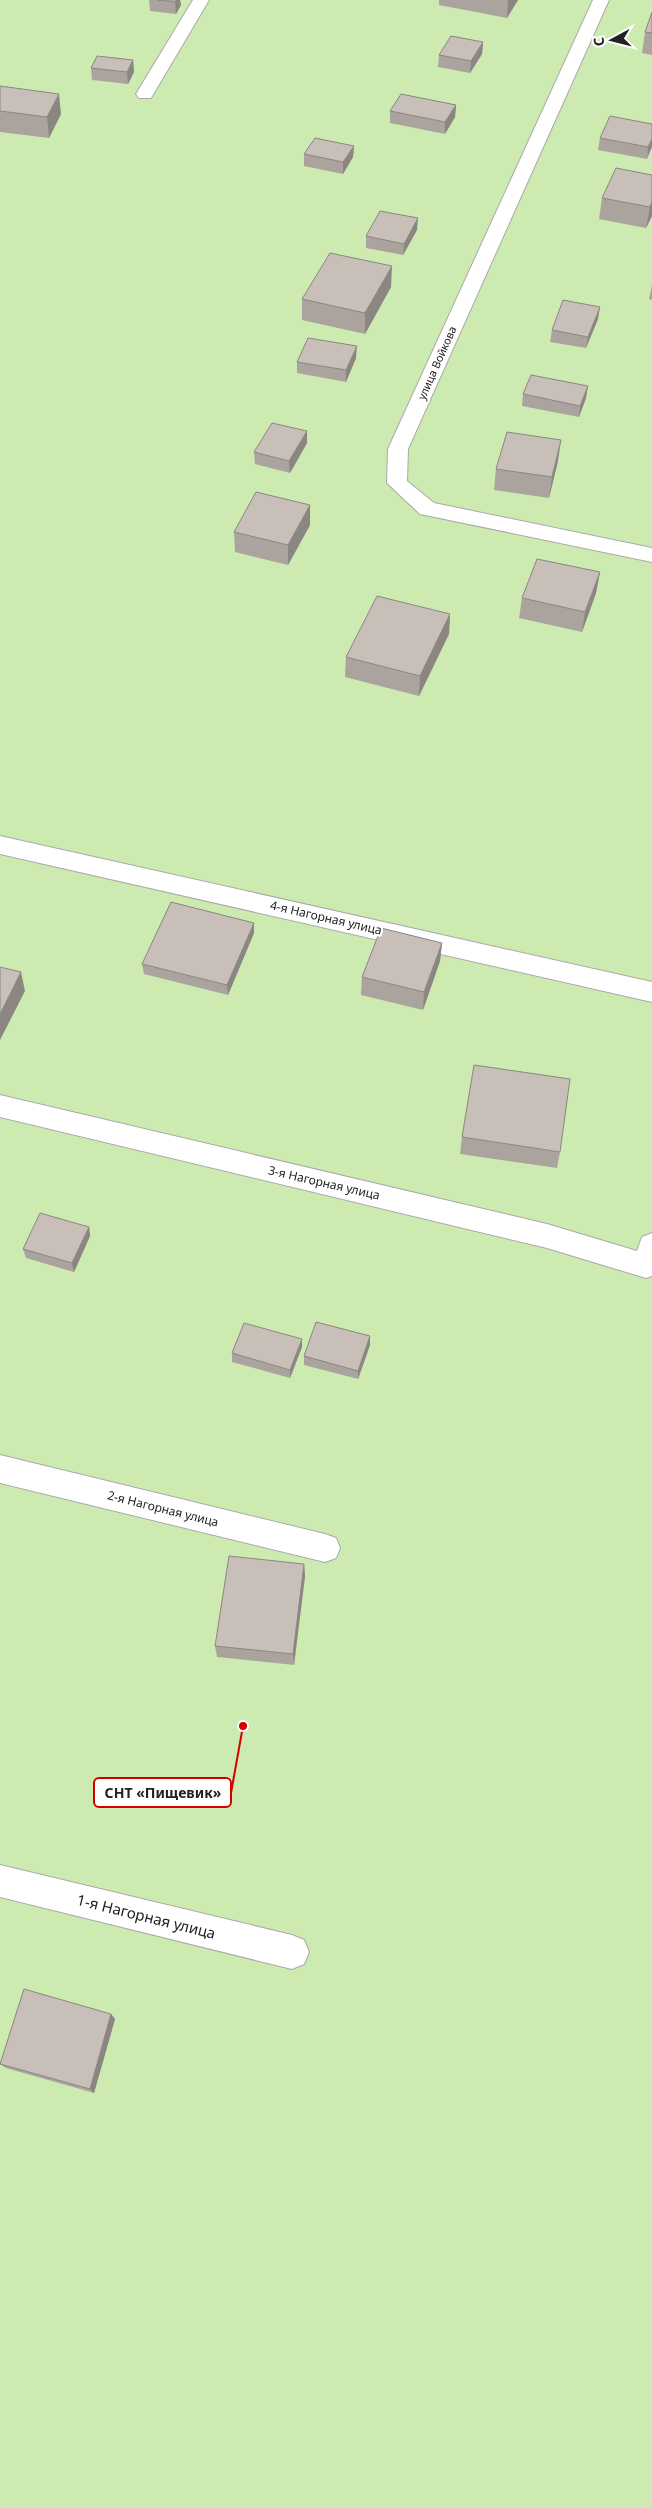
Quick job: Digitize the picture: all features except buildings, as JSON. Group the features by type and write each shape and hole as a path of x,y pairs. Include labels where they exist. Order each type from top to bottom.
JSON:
{"street":[{"path":"144,94 202,0"},
{"name":"улица Войкова","path":"602,0 398,448 397,484 427,509 652,555"},
{"name":"4-я Нагорная улица","path":"0,845 652,992"},
{"name":"3-я Нагорная улица","path":"0,1106 547,1236 649,1256"},
{"name":"2-я Нагорная улица","path":"0,1469 325,1548"},
{"name":"1-я Нагорная улица","path":"0,1881 292,1952"}],"green space":[{"path":"0,0 652,0 652,2508 0,2508"}],"place":[{"name":"СНТ «Пищевик»","path":"243,1726"}]}
